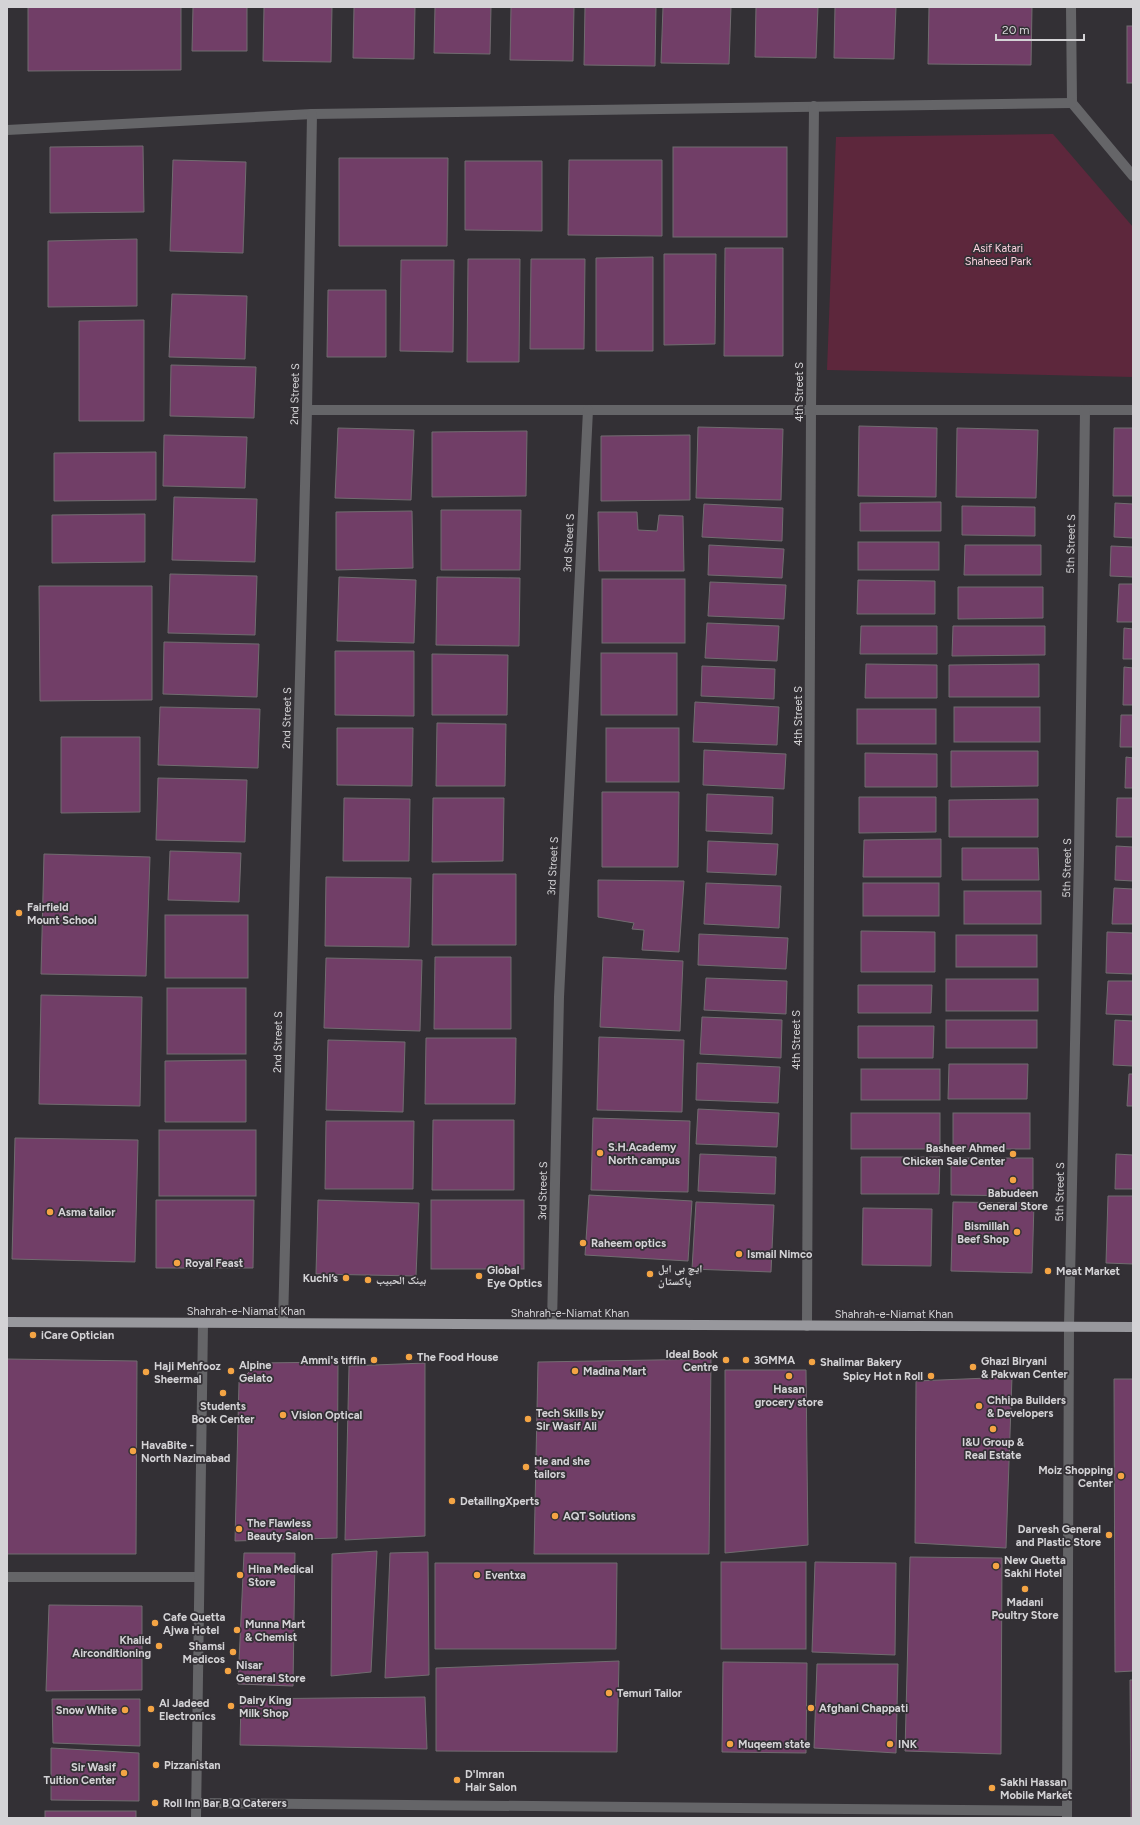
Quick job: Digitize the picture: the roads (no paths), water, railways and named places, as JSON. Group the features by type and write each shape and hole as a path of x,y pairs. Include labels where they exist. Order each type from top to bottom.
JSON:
{"main road":[{"name":"Shahrah-e-Niamat Khan","path":"7,1322 1133,1327"}],"street":[{"path":"1071,7 1072,103 1133,176"},
{"path":"7,130 312,114 1072,103"},
{"name":"4th Street S","path":"807,1326 811,410 814,106"},
{"name":"2nd Street S","path":"283,1324 307,410 312,114"},
{"path":"307,410 1133,410"},
{"name":"3rd Street S","path":"552,1324 559,997 588,410"},
{"name":"5th Street S","path":"1067,1815 1069,1326 1079,864 1084,410"},
{"path":"196,1818 203,1323"},
{"path":"7,1577 199,1577"},
{"path":"196,1803 1067,1815"}],"place":[{"name":"Fairfield Mount School","path":"19,913"},
{"name":"S.H.Academy North campus","path":"600,1153"},
{"name":"Basheer Ahmed Chicken Sale Center","path":"1013,1154"},
{"name":"Babudeen General Store","path":"1013,1180"},
{"name":"Asma tailor","path":"50,1212"},
{"name":"Bismillah Beef Shop","path":"1017,1232"},
{"name":"Raheem optics","path":"583,1243"},
{"name":"Ismail Nimco","path":"739,1254"},
{"name":"Royal Feast","path":"177,1263"},
{"name":"Meat Market","path":"1048,1271"},
{"name":"ایچ بی ایل پاکستان","path":"650,1274"},
{"name":"Global Eye Optics","path":"479,1276"},
{"name":"Kuchi’s","path":"346,1278"},
{"name":"بينک الحبيب","path":"368,1280"},
{"name":"iCare Optician","path":"33,1335"},
{"name":"The Food House","path":"409,1357"},
{"name":"Ammi's tiffin","path":"374,1360"},
{"name":"Ideal Book Centre","path":"726,1360"},
{"name":"3GMMA","path":"746,1360"},
{"name":"Shalimar Bakery","path":"812,1362"},
{"name":"Ghazi Biryani & Pakwan Center","path":"973,1367"},
{"name":"Alpine Gelato","path":"231,1371"},
{"name":"Madina Mart","path":"575,1371"},
{"name":"Haji Mehfooz Sheermal","path":"146,1372"},
{"name":"Hasan grocery store","path":"789,1376"},
{"name":"Spicy Hot n Roll","path":"931,1376"},
{"name":"Students Book Center","path":"223,1393"},
{"name":"Chhipa Builders & Developers","path":"979,1406"},
{"name":"Vision Optical","path":"283,1415"},
{"name":"Tech Skills by Sir Wasif Ali","path":"528,1419"},
{"name":"I&U Group & Real Estate","path":"993,1429"},
{"name":"HavaBite - North Nazimabad","path":"133,1451"},
{"name":"He and she tailors","path":"526,1467"},
{"name":"Moiz Shopping Center","path":"1121,1476"},
{"name":"DetailingXperts","path":"452,1501"},
{"name":"AQT Solutions","path":"555,1516"},
{"name":"The Flawless Beauty Salon","path":"239,1529"},
{"name":"Darvesh General and Plastic Store","path":"1109,1535"},
{"name":"New Quetta Sakhi Hotel","path":"996,1566"},
{"name":"Hina Medical Store","path":"240,1575"},
{"name":"Eventxa","path":"477,1575"},
{"name":"Madani Poultry Store","path":"1025,1589"},
{"name":"Cafe Quetta Ajwa Hotel","path":"155,1623"},
{"name":"Munna Mart & Chemist","path":"237,1630"},
{"name":"Khalid Airconditioning","path":"159,1646"},
{"name":"Shamsi Medicos","path":"233,1652"},
{"name":"Nisar General Store","path":"228,1671"},
{"name":"Temuri Tailor","path":"609,1693"},
{"name":"Dairy King Milk Shop","path":"231,1706"},
{"name":"Afghani Chappati","path":"811,1708"},
{"name":"Al Jadeed Electronics","path":"151,1709"},
{"name":"Snow White","path":"125,1710"},
{"name":"Muqeem state","path":"730,1744"},
{"name":"INK","path":"890,1744"},
{"name":"Pizzanistan","path":"156,1765"},
{"name":"Sir Wasif Tuition Center","path":"124,1773"},
{"name":"D'Imran Hair Salon","path":"457,1780"},
{"name":"Sakhi Hassan Mobile Market","path":"992,1788"},
{"name":"Roll Inn Bar B Q Caterers","path":"155,1803"}],"park label":[{"name":"Asif Katari Shaheed Park","path":"998,254"}]}
